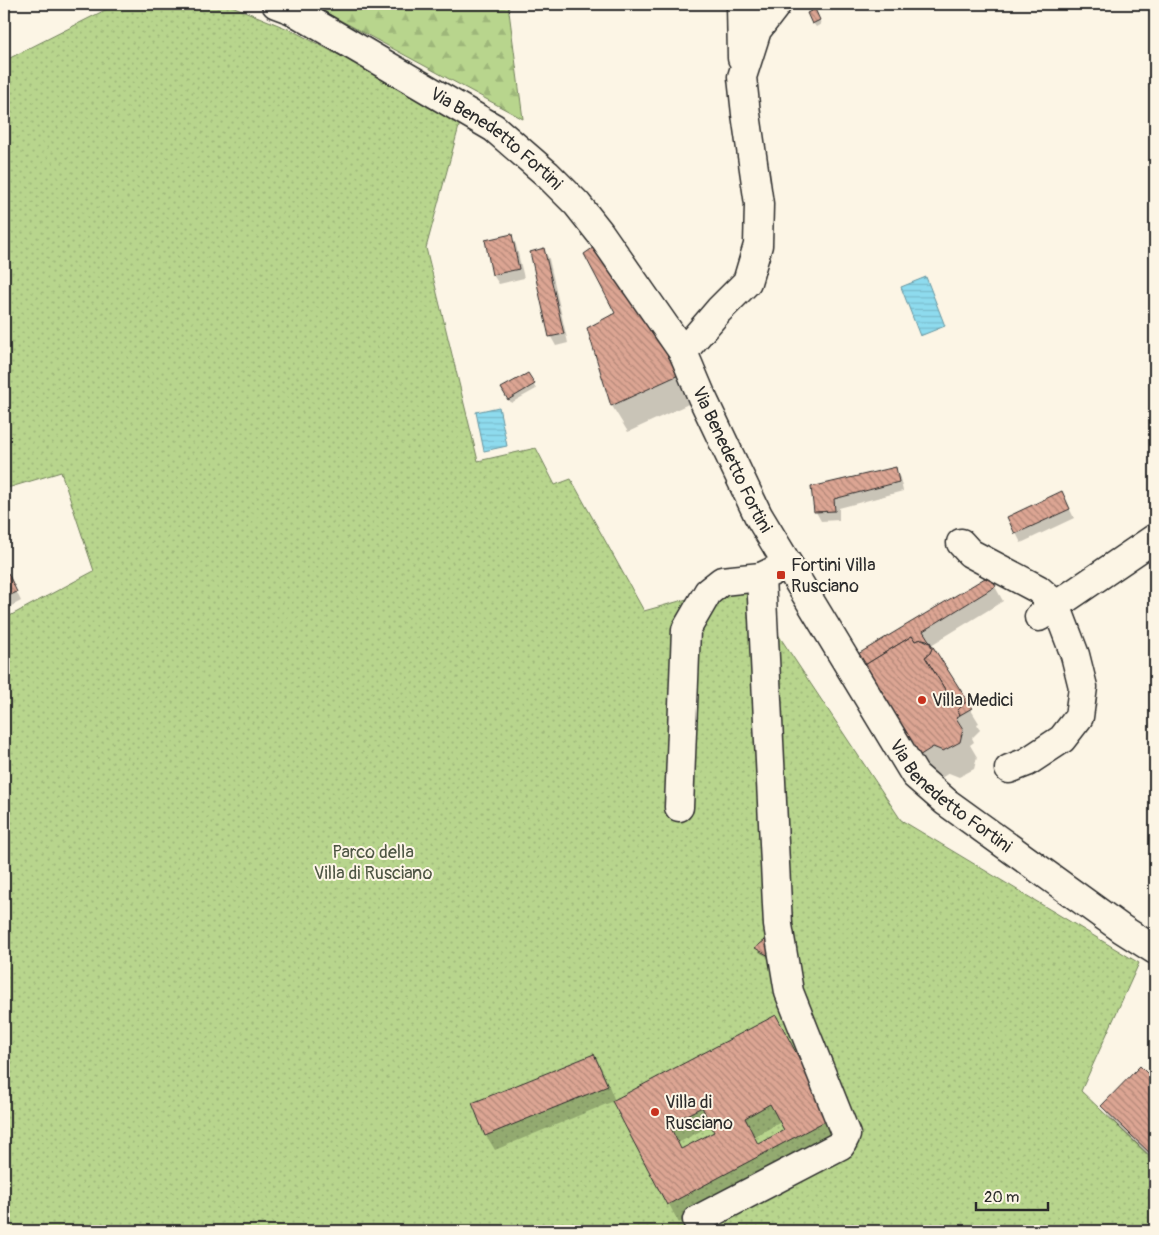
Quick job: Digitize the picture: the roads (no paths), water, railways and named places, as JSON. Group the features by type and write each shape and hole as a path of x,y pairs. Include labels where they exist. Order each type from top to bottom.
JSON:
{"street":[{"name":"Via Benedetto Fortini","path":"276,4 292,10 494,128 547,174 577,204 600,233 683,352 702,397 758,515 915,775 954,808 1122,929 1155,950"},
{"path":"683,352 719,310 747,282 758,245 758,204 742,77 741,4"},
{"path":"742,77 758,30 777,4"},
{"path":"1048,611 1155,538"},
{"path":"961,543 970,553 1038,589 1048,611 1075,655 1083,687 1079,717 1062,739 1027,762 1009,769"},
{"path":"679,807 686,630 708,592 722,581 761,577 788,564"},
{"path":"697,1220 841,1145 846,1135 789,992 778,925 761,577"}],"water":[{"path":"926,277 945,326 920,336 901,287"},
{"path":"499,407 507,446 484,451 476,412"}],"place":[{"name":"Fortini Villa Rusciano","path":"781,575"},
{"name":"Villa Medici","path":"922,700"},
{"name":"Villa di Rusciano","path":"655,1112"}],"park label":[{"name":"Parco della Villa di Rusciano","path":"373,862"}]}
